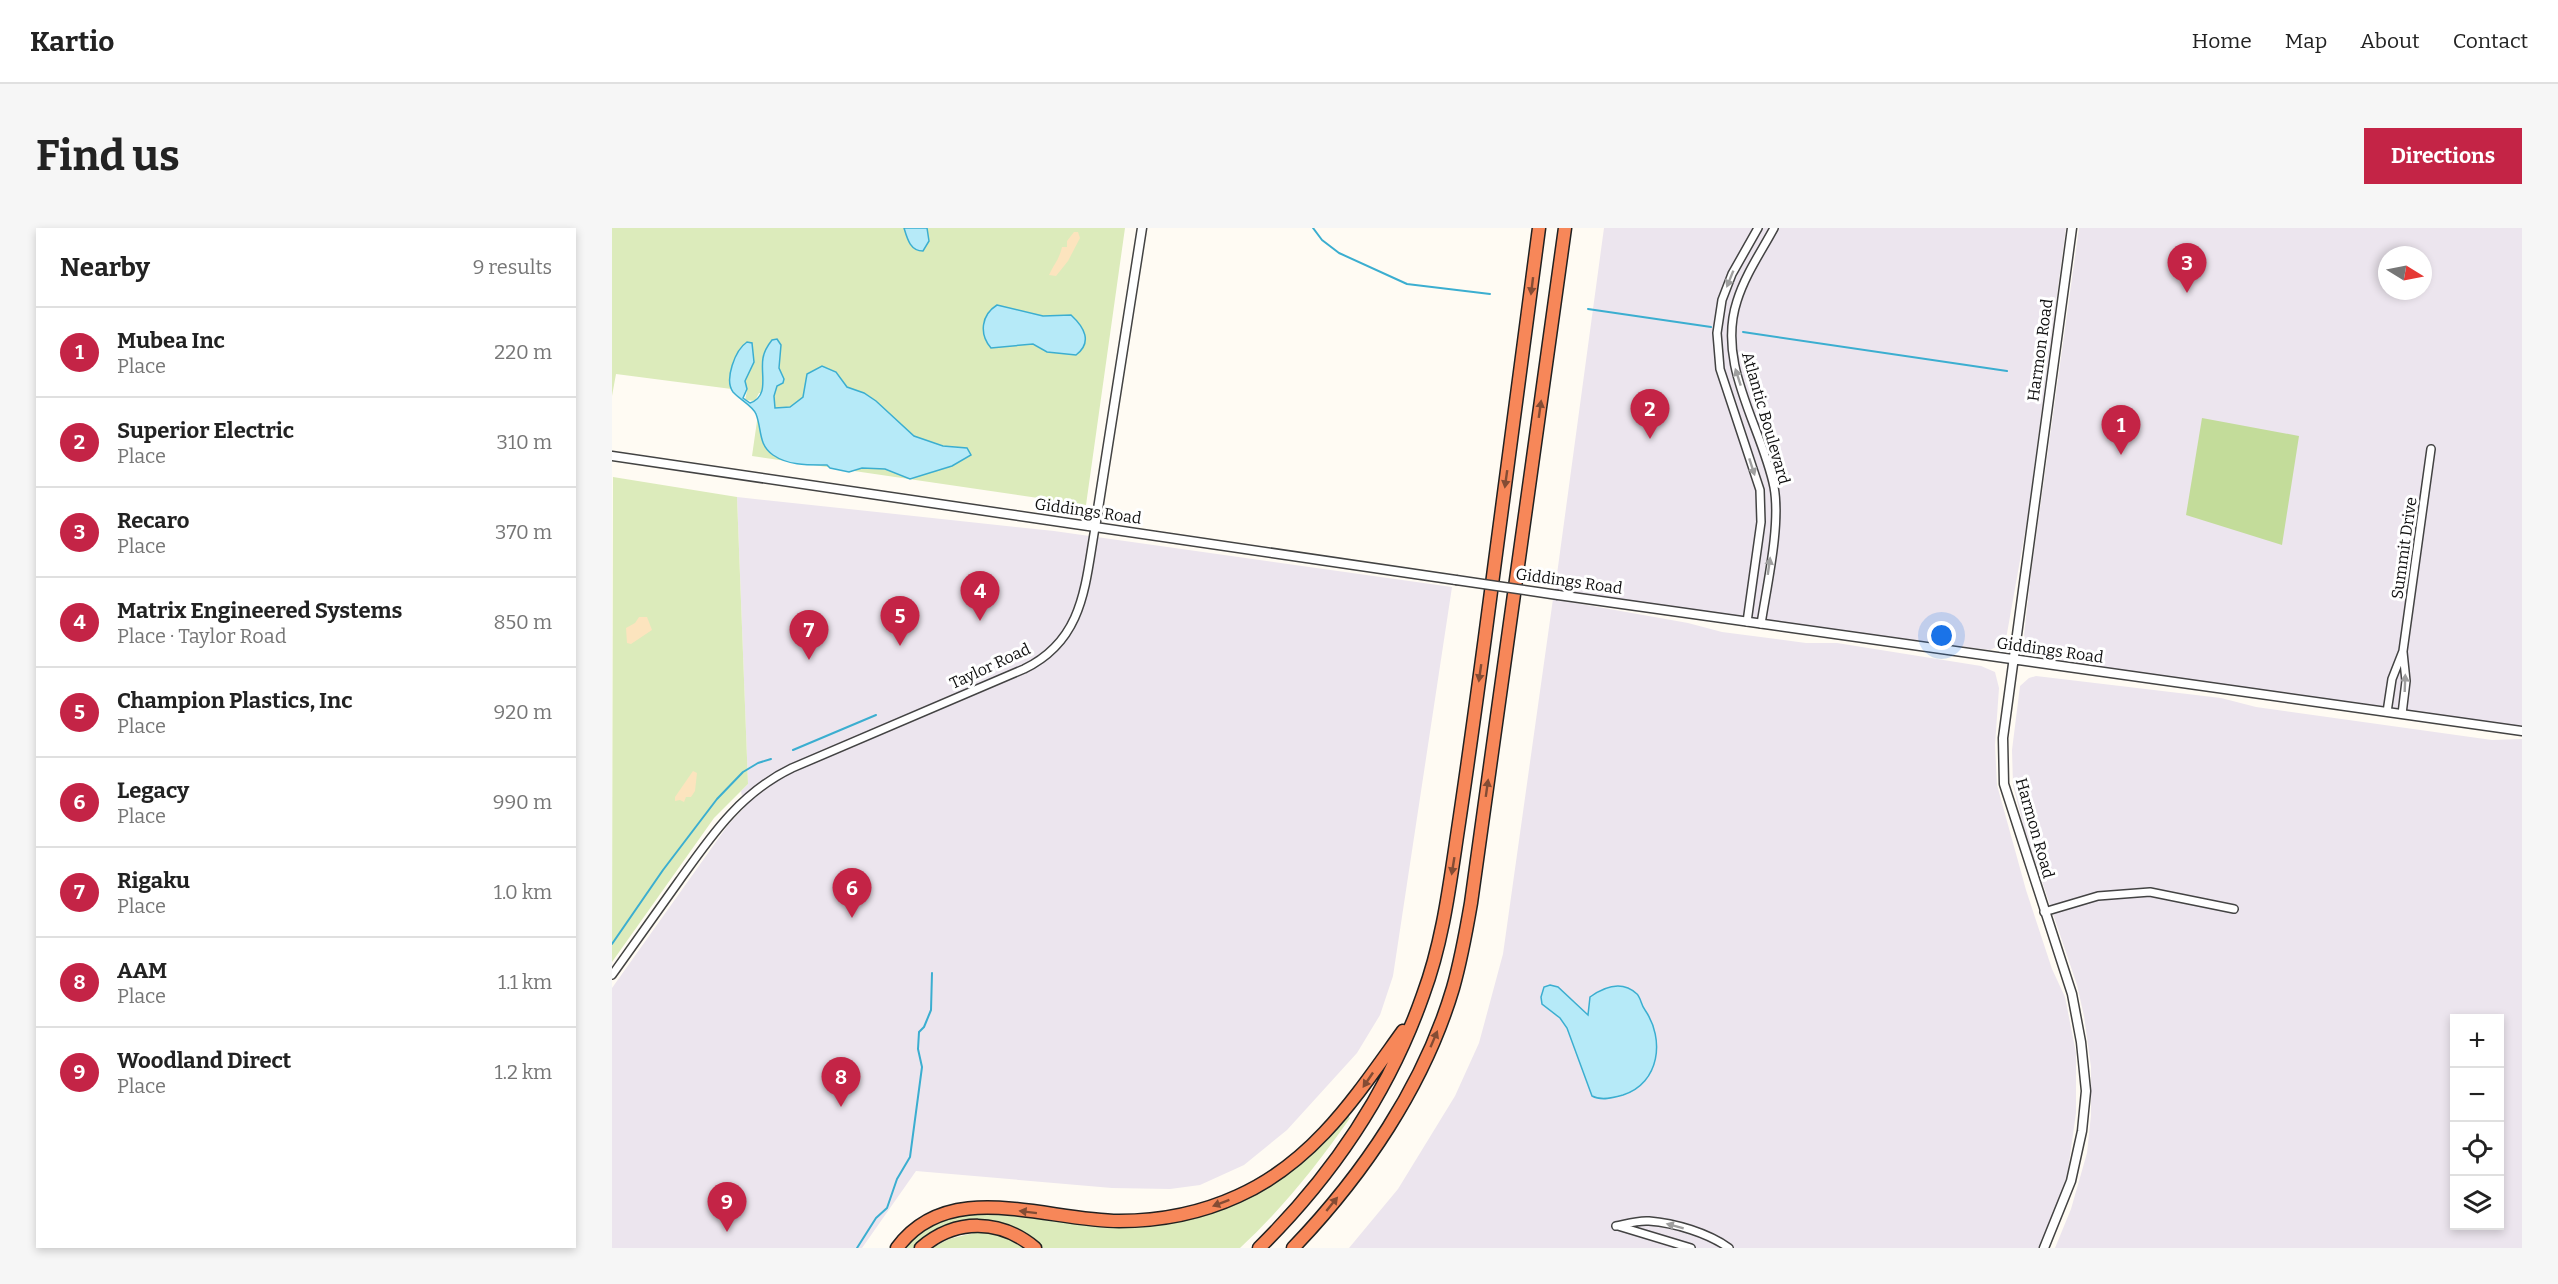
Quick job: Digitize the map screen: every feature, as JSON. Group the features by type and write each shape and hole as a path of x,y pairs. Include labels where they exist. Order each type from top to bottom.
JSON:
{"highway":[{"path":"1259,1248 1313,1190 1350,1141 1380,1091 1414,1016 1430,973 1446,912 1468,763 1539,228"},
{"path":"1293,1248 1343,1191 1398,1111 1419,1075 1452,990 1471,903 1565,228"},
{"path":"897,1248 907,1235 934,1216 968,1207 1101,1220 1136,1221 1189,1213 1238,1196 1282,1171 1320,1140 1356,1097 1414,1016"},
{"path":"921,1248 952,1229 980,1225 1010,1231 1035,1248"}],"street":[{"name":"Taylor Road","path":"612,975 716,828 736,806 760,786 792,768 1024,669 1052,650 1068,632 1079,611 1085,592 1142,228"},
{"name":"Atlantic Boulevard","path":"1747,622 1761,522 1760,490 1720,369 1717,333 1722,300 1732,274 1758,228"},
{"name":"Atlantic Boulevard","path":"1761,624 1775,523 1774,488 1734,366 1731,334 1736,304 1745,280 1774,228"},
{"name":"Harmon Road","path":"2044,1248 2071,1181 2082,1131 2086,1091 2081,1042 2072,994 2004,784 2003,738 2072,228"},
{"name":"Summit Drive","path":"2387,712 2392,680 2403,651 2432,449"},
{"name":"Giddings Road","path":"612,456 1747,622 2522,731"},
{"name":"Summit Drive","path":"2402,714 2406,681 2403,651"},
{"path":"2044,912 2098,896 2150,892 2234,909"},
{"path":"1691,1248 1616,1226 1647,1221 1674,1225 1712,1238 1729,1248"}],"shaded area":[{"path":"1604,228 2066,228 2027,521 2006,639 2002,644 1990,650 1719,614 1555,589"},
{"path":"2079,228 2522,228 2522,727 2044,658 2029,650 2024,635"},
{"path":"737,497 1054,531 1452,587 1393,976 1380,1015 1357,1053 1287,1130 1244,1165 1200,1185 1170,1189 1112,1188 916,1171 862,1248 612,1248 612,988 728,825 744,808 741,791 748,784"},
{"path":"1553,599 1688,623 1722,632 1806,643 1837,643 1981,666 1995,672 1999,688 1995,745 1997,785 2026,890 2052,969 2065,997 2076,1053 2076,1113 2068,1170 2059,1205 2039,1248 1349,1248 1398,1189 1455,1096 1479,1043 1503,954"},
{"path":"2036,676 2221,698 2256,707 2492,740 2522,739 2522,1248 2055,1248 2071,1209 2087,1153 2091,1115 2091,1067 2077,985 2024,828 2013,785 2012,750 2020,686 2029,678"}],"green space":[{"path":"612,228 1125,228 1086,505 752,456 761,393 755,401 745,400 747,391 616,374 612,396"},
{"path":"2202,418 2299,436 2282,545 2186,515"},
{"path":"613,477 737,497 748,784 714,818 612,962"},
{"path":"1348,1116 1350,1118 1299,1186 1240,1248 1042,1248 1012,1228 995,1222 978,1220 960,1221 944,1226 928,1235 914,1248 903,1248 933,1222 973,1211 1160,1223 1295,1168 1319,1147"},
{"path":"978,1232 1002,1235 1023,1248 932,1248 949,1239"}],"sand":[{"path":"1074,232 1078,232 1080,238 1068,261 1056,276 1049,275 1062,247 1067,247 1067,241"},
{"path":"639,617 647,617 652,630 631,644 627,643 626,628 635,623"},
{"path":"693,771 697,773 695,791 691,797 686,797 684,802 675,801 675,797"}],"water":[{"path":"904,228 927,228 929,241 923,251 912,246"},
{"path":"997,305 1043,316 1071,315 1083,330 1084,345 1076,355 1047,352 1033,344 991,348 983,331 985,319"},
{"path":"777,339 781,345 779,368 784,379 783,383 777,386 774,396 775,408 790,407 803,397 807,374 822,366 836,372 847,387 864,393 876,401 914,436 943,446 967,448 971,455 952,466 910,479 885,469 862,468 849,472 830,468 827,465 806,465 779,459 768,451 754,411 733,392 730,380 732,366 738,352 747,342 752,343 754,362 745,381 747,389 743,398 750,403 756,400 762,390 764,353 772,340"},
{"path":"1550,985 1558,987 1588,1015 1590,997 1601,990 1619,986 1637,994 1651,1021 1657,1046 1655,1059 1645,1081 1623,1095 1603,1099 1592,1096 1567,1028 1560,1018 1542,1004 1541,997 1544,987"}],"waterway":[{"path":"1313,228 1322,240 1339,253 1407,284 1490,294"},
{"path":"1588,309 1711,327"},
{"path":"1743,332 2007,371"},
{"path":"793,750 876,715"},
{"path":"612,944 663,870 717,799 743,772 758,763 771,759"},
{"path":"857,1248 876,1218 887,1208 897,1179 910,1157 922,1067 918,1049 919,1032 924,1027 931,1010 932,973"}],"place":[{"name":"Recaro","path":"2187,293"},
{"name":"Superior Electric","path":"1650,439"},
{"name":"Mubea Inc","path":"2121,455"},
{"name":"Matrix Engineered Systems","path":"980,621"},
{"name":"Champion Plastics, Inc","path":"900,646"},
{"name":"Rigaku","path":"809,660"},
{"name":"Legacy","path":"852,918"},
{"name":"AAM","path":"841,1107"},
{"name":"Woodland Direct","path":"727,1232"}]}
